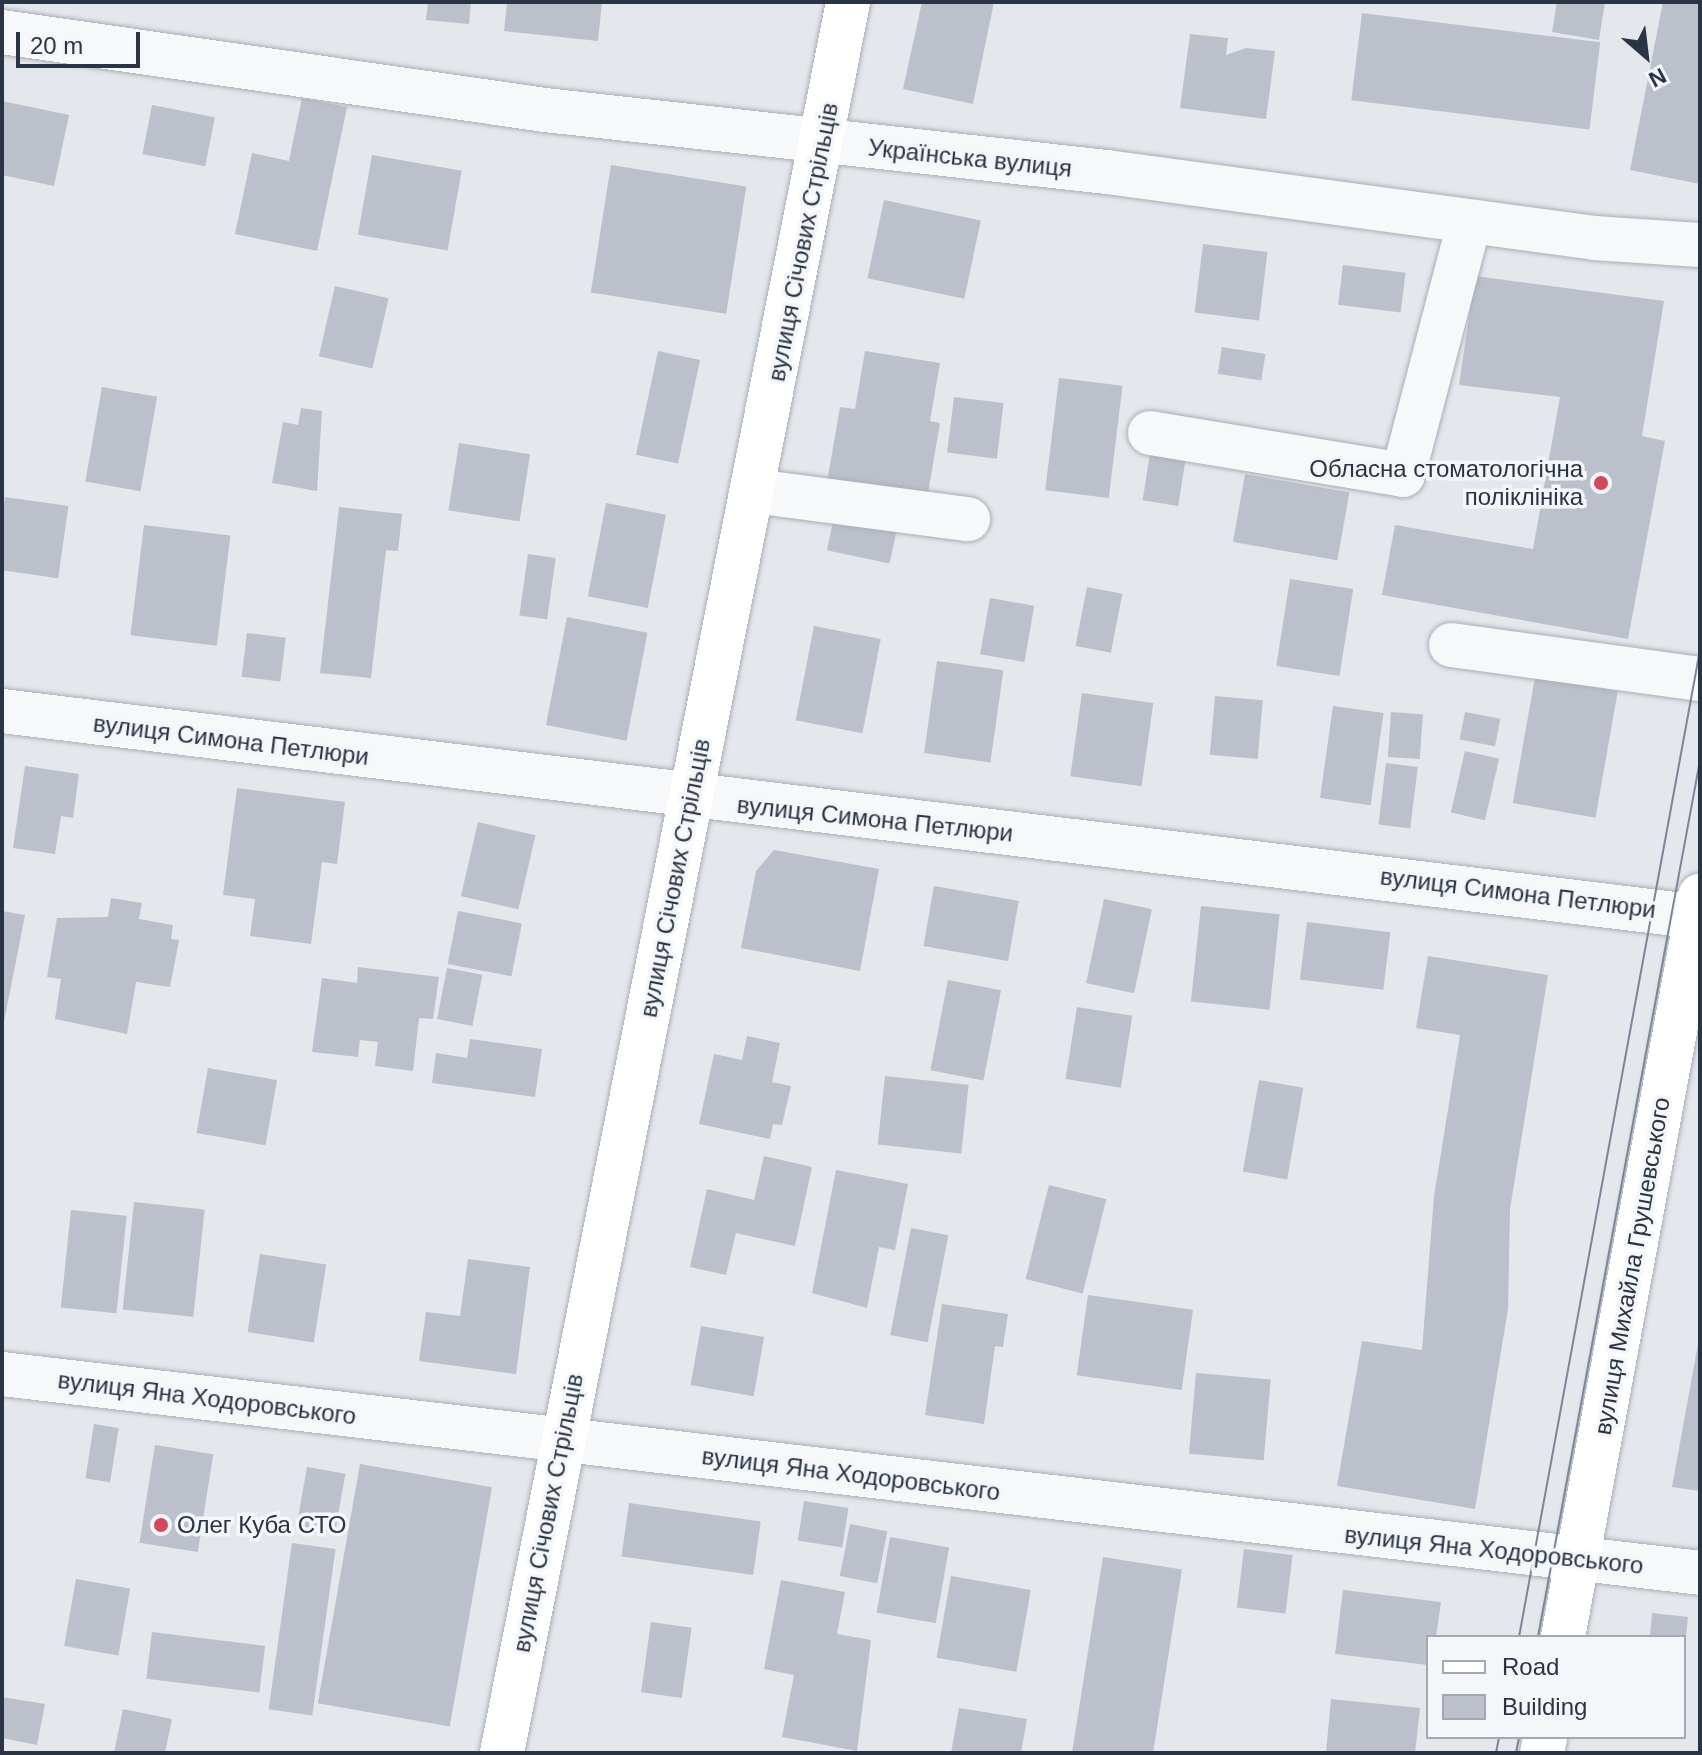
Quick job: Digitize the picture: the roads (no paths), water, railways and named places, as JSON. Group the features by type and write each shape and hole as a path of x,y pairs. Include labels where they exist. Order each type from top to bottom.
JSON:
{"main road":[{"name":"вулиця Січових Стрільців","path":"502,1753 562,1438 823,143 848,2"},
{"name":"вулиця Михайла Грушевського","path":"1563,1635 1699,910"}],"street":[{"name":"Українська вулиця","path":"2,32 823,143 1107,172 1469,223 1700,245"},
{"path":"1150,433 1403,475 1469,223"},
{"path":"754,491 968,519"},
{"path":"1451,645 1700,679"},
{"name":"вулиця Симона Петлюри","path":"2,711 691,799 1699,910"},
{"name":"вулиця Яна Ходоровського","path":"2,1374 1700,1573"}],"tram line":[{"path":"1519,1635 1700,650"},
{"path":"1538,1635 1700,760"},
{"path":"1496,1753 1499,1739"},
{"path":"1516,1753 1519,1739"}],"place":[{"name":"Обласна стоматологічна поліклініка","path":"1601,483"},
{"name":"Олег Куба СТО","path":"161,1525"}]}
